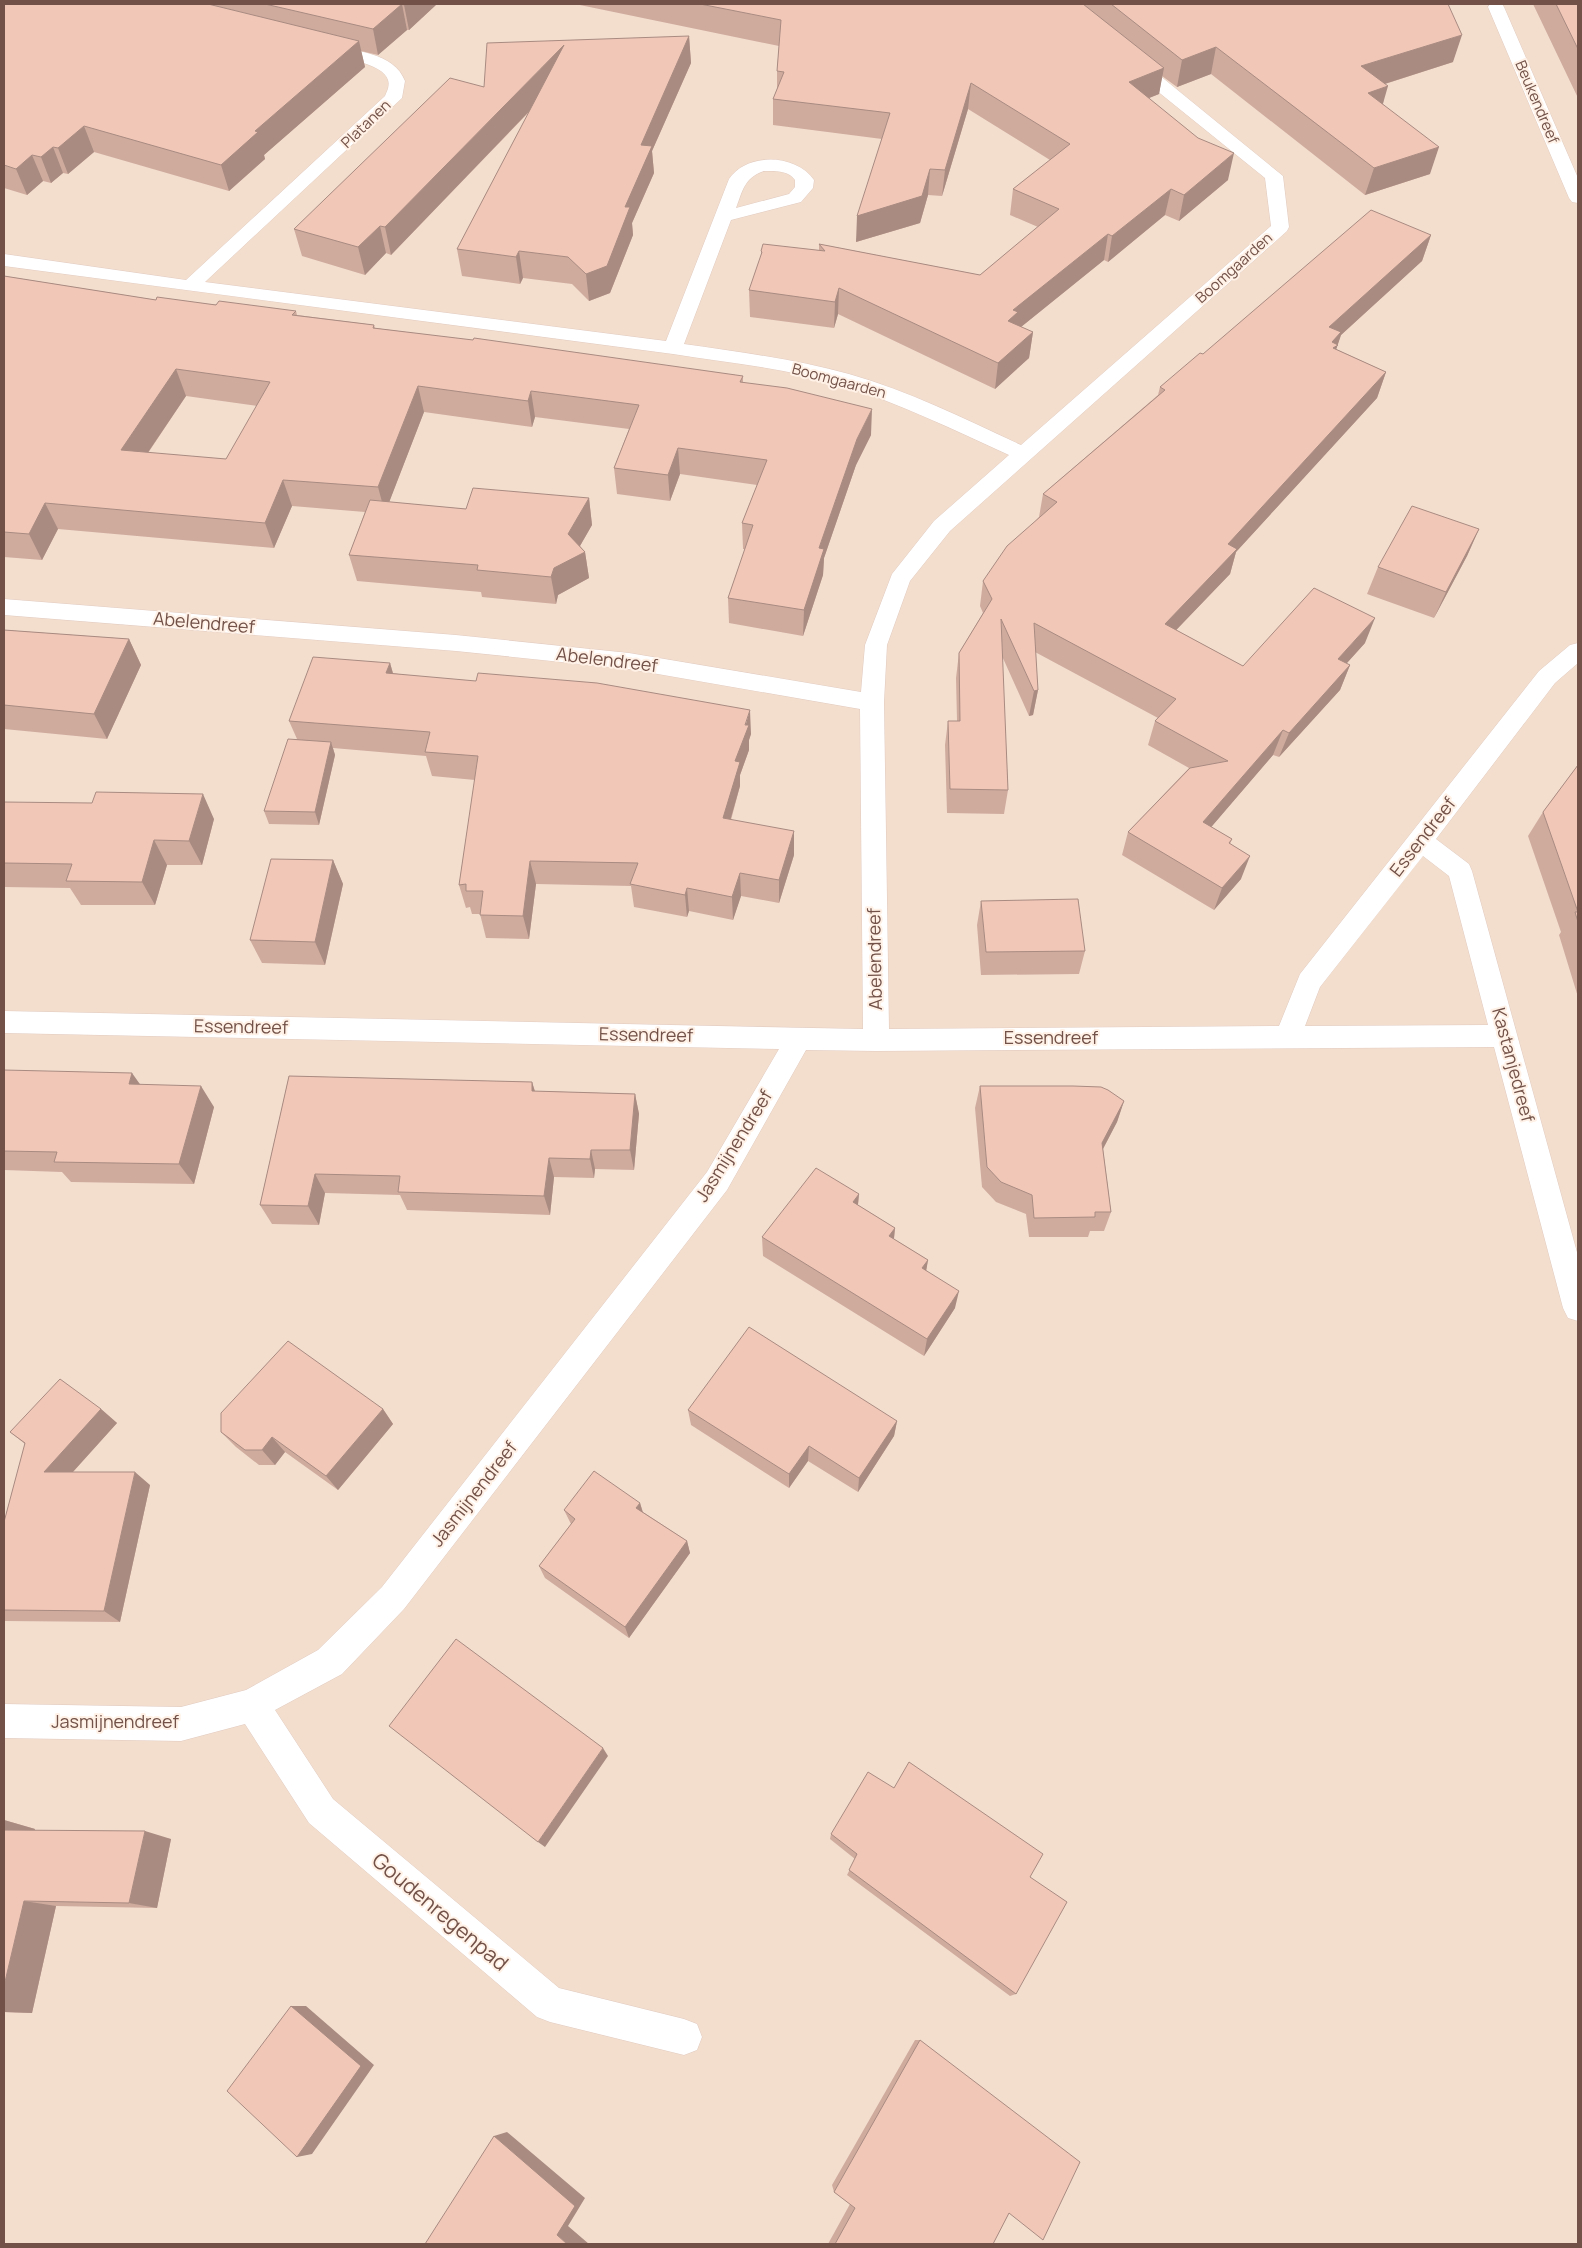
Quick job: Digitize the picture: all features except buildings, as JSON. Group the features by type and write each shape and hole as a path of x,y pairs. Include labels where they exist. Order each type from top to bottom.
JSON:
{"street":[{"name":"Beukendreef","path":"1493,5 1578,198"},
{"name":"Platanen","path":"190,286 393,98 397,87 396,78 388,68 375,62 309,45"},
{"name":"Boomgaarden","path":"872,702 876,645 900,579 942,526 1280,227 1274,176 1116,49"},
{"path":"673,348 723,217"},
{"path":"4,260 190,286"},
{"name":"Boomgaarden","path":"190,286 673,348 780,365 844,379 909,400 1024,454"},
{"name":"Abelendreef","path":"4,606 456,643 629,661 872,702 876,1040"},
{"name":"Essendreef","path":"1288,1037 1309,982 1421,841 1547,677 1578,651"},
{"name":"Kastanjedreef","path":"1421,841 1460,871 1578,1308"},
{"name":"Essendreef","path":"4,1022 876,1040 1506,1036"},
{"name":"Jasmijnendreef","path":"4,1721 181,1724 252,1706 330,1662 393,1598 717,1181 799,1038"},
{"name":"Goudenregenpad","path":"252,1706 321,1811 550,2004 684,2037"}],"shaded area":[{"path":"4,4 1578,4 1578,2244 4,2244"}]}
